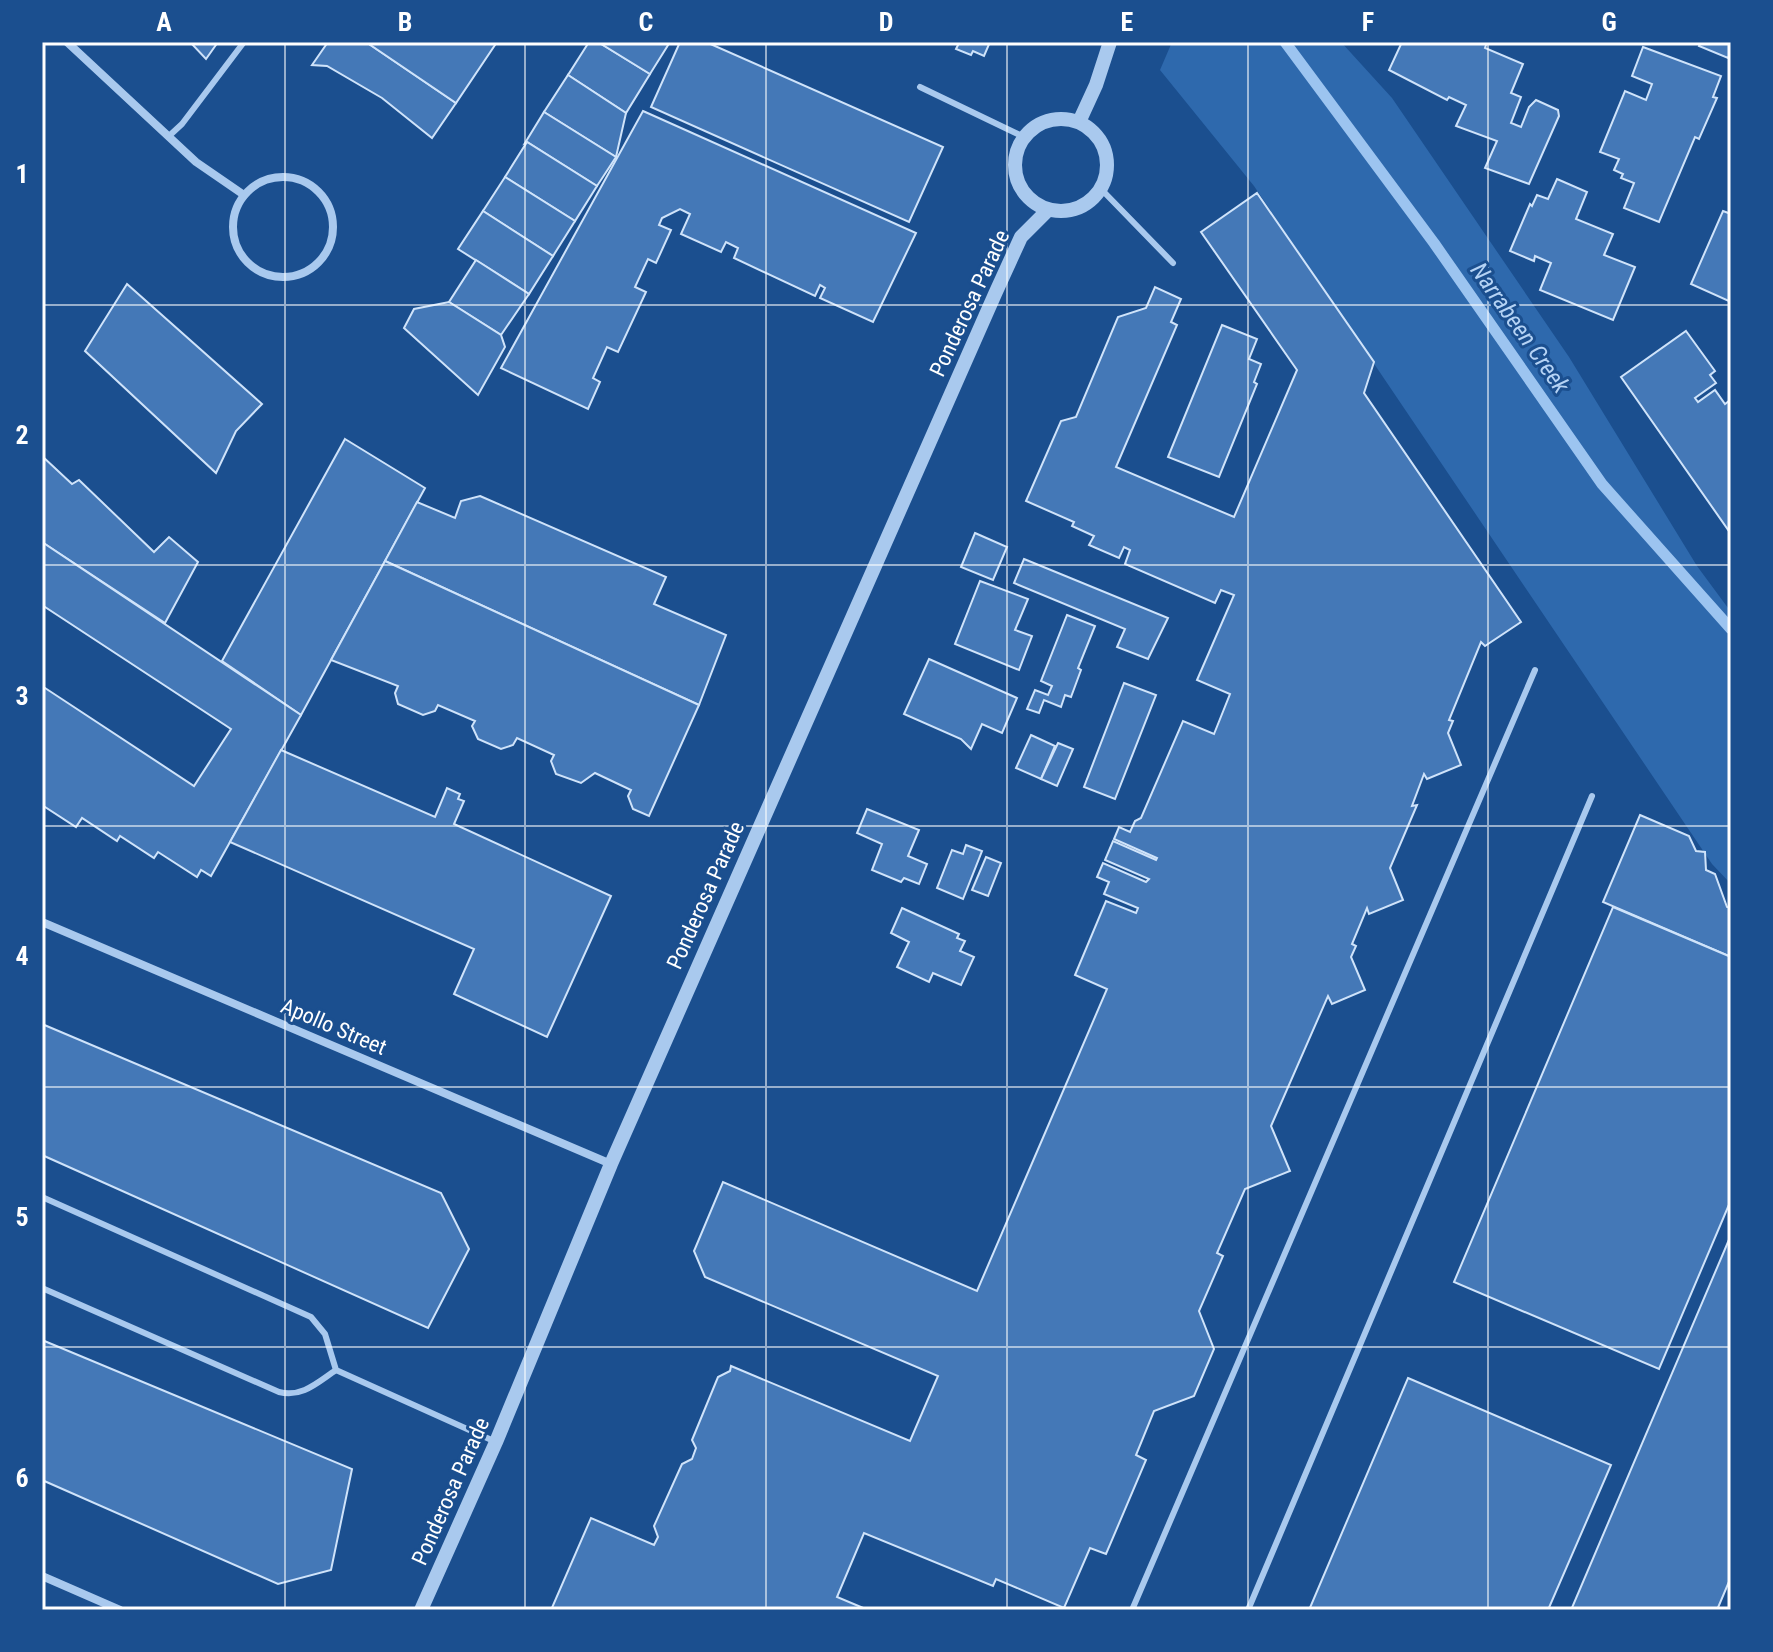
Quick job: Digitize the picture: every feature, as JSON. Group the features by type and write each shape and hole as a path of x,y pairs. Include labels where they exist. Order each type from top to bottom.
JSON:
{"street":[{"path":"67,42 196,162 244,195"},
{"path":"1079,122 1096,85 1110,42"},
{"path":"1048,120 1079,122 1102,143 1107,158 1107,174 1101,189 1092,200 1064,211 1048,210 1034,203 1024,193 1014,164 1024,137 1035,126 1048,120"},
{"path":"286,176 315,188 326,199 332,214 334,230 324,257 300,275 268,275 253,268 234,241 234,217 244,195 256,184 286,176"},
{"name":"Ponderosa Parade","path":"421,1610 496,1442 611,1164 995,294 1021,237 1048,210"},
{"name":"Apollo Street","path":"42,922 611,1164"},
{"path":"42,1576 120,1610"}],"lane":[{"path":"169,136 182,124 244,42"},
{"path":"920,87 1024,137"},
{"path":"1101,189 1173,263"},
{"path":"1132,1610 1535,670"},
{"path":"1248,1610 1592,796"},
{"path":"42,1197 311,1317 325,1334 336,1370 496,1442"},
{"path":"42,1288 279,1392 292,1395 304,1391 336,1370"}],"shaded area":[{"path":"1172,42 1341,42 1392,98 1569,357 1697,566 1731,612 1731,884 1712,864 1254,186 1160,70"}],"building":[{"path":"190,42 218,42 206,59"},
{"path":"328,42 366,42 456,103 432,138 382,98 327,66 312,65"},
{"path":"366,42 497,42 456,103"},
{"path":"589,42 598,42 650,74 626,113 568,75"},
{"path":"598,42 670,42 650,74"},
{"path":"680,42 706,42 943,147 909,222 651,107"},
{"path":"956,42 990,42 984,56 956,49 959,43"},
{"path":"1402,42 1487,42 1485,48 1523,64 1511,93 1521,97 1511,123 1521,127 1529,107 1536,100 1558,110 1559,116 1529,184 1485,168 1497,141 1456,126 1466,105 1449,97 1447,100 1389,70"},
{"path":"1701,42 1731,42 1728,58 1699,46"},
{"path":"1643,47 1721,76 1713,97 1717,98 1699,139 1695,137 1659,222 1624,208 1634,183 1621,178 1623,174 1614,170 1619,159 1600,152 1625,91 1646,100 1652,84 1632,76"},
{"path":"568,75 626,113 616,157 544,112"},
{"path":"643,111 916,233 873,322 820,298 825,288 820,285 815,296 734,258 738,248 726,242 721,252 681,234 690,214 680,209 662,218 659,225 671,230 656,263 648,259 635,287 646,292 618,352 607,347 593,378 600,382 588,409 501,368"},
{"path":"544,112 616,157 597,186 525,143"},
{"path":"527,142 597,186 575,221 505,177"},
{"path":"505,177 575,221 553,256 483,211"},
{"path":"1557,179 1587,192 1576,219 1613,234 1604,255 1635,267 1613,320 1540,290 1551,263 1535,256 1534,261 1510,251 1530,204 1532,206 1537,195 1548,199"},
{"path":"1257,193 1374,362 1364,393 1521,622 1485,646 1481,642 1449,720 1453,721 1448,733 1461,765 1427,779 1424,774 1412,806 1417,805 1390,868 1403,900 1369,914 1367,908 1352,944 1356,946 1351,957 1365,990 1332,1004 1328,996 1271,1126 1290,1171 1245,1189 1217,1253 1223,1256 1199,1311 1214,1349 1194,1396 1154,1411 1136,1455 1146,1460 1106,1554 1090,1548 1064,1608 996,1579 993,1586 864,1533 837,1597 868,1610 551,1610 591,1518 654,1545 658,1537 654,1526 682,1464 692,1459 696,1448 692,1440 718,1377 730,1371 731,1366 910,1441 938,1376 705,1277 694,1251 723,1182 977,1291 1107,989 1075,975 1106,901 1136,913 1138,908 1104,894 1109,882 1097,877 1103,863 1146,882 1149,879 1105,860 1113,841 1157,858 1114,839 1119,827 1130,832 1135,821 1141,818 1183,721 1214,734 1230,694 1197,680 1234,595 1221,590 1215,603 1125,564 1130,550 1124,547 1119,558 1089,545 1094,536 1072,526 1074,522 1026,501 1061,421 1076,417 1118,317 1146,308 1155,287 1181,299 1171,322 1177,325 1116,467 1234,517 1297,370 1201,232"},
{"path":"483,211 553,256 529,294 458,249"},
{"path":"1723,211 1731,214 1731,302 1691,284"},
{"path":"476,260 529,294 501,335 449,302"},
{"path":"127,284 262,404 236,431 216,473 85,351"},
{"path":"449,302 501,335 505,347 478,395 404,328 414,309"},
{"path":"1222,325 1257,339 1249,359 1261,364 1254,382 1257,384 1219,477 1168,457"},
{"path":"1686,331 1715,371 1710,375 1716,383 1695,398 1698,402 1715,390 1725,404 1729,401 1731,404 1731,534 1621,377"},
{"path":"345,439 425,488 301,715 222,661"},
{"path":"42,456 72,484 79,480 154,552 169,537 198,562 165,623 42,542"},
{"path":"480,496 666,577 654,604 726,635 699,705 385,561 417,502 455,518 461,501"},
{"path":"975,533 1007,547 993,580 961,567"},
{"path":"42,542 301,715 211,876 201,870 197,877 158,852 154,858 120,836 117,841 82,818 76,827 42,805 42,686 194,786 231,729 42,605"},
{"path":"1024,559 1168,618 1148,659 1117,647 1125,629 1014,583"},
{"path":"385,561 699,705 649,816 633,809 628,796 631,790 595,773 581,783 556,774 551,761 554,755 517,738 513,745 501,749 478,739 472,726 475,721 438,705 435,711 423,715 398,704 395,693 398,686 331,660"},
{"path":"980,581 1028,599 1015,630 1032,636 1019,670 955,644"},
{"path":"1067,615 1095,626 1078,668 1081,670 1071,697 1065,695 1061,707 1044,700 1039,713 1027,709 1035,690 1048,695 1052,686 1041,681"},
{"path":"929,659 1017,698 1002,733 982,724 971,749 961,739 904,714"},
{"path":"1124,683 1156,695 1115,799 1084,787"},
{"path":"1031,735 1055,746 1041,779 1016,768"},
{"path":"1058,743 1073,749 1057,786 1041,779"},
{"path":"281,750 435,817 447,788 460,794 458,799 464,801 454,824 611,896 547,1037 454,994 474,949 230,842"},
{"path":"867,809 919,830 908,856 927,864 919,884 904,878 901,882 872,870 882,844 857,833"},
{"path":"1640,815 1689,836 1696,851 1705,852 1706,870 1715,874 1727,907 1731,908 1731,957 1603,902"},
{"path":"966,845 982,851 963,899 937,888 952,850 963,854"},
{"path":"986,857 1001,863 988,896 972,890"},
{"path":"1613,907 1731,957 1731,1200 1659,1369 1454,1282"},
{"path":"902,908 959,934 957,938 965,941 960,951 974,957 961,985 933,973 929,982 897,967 909,942 891,933"},
{"path":"42,1024 441,1193 469,1249 428,1328 42,1155"},
{"path":"1731,1235 1731,1577 1717,1610 1571,1610"},
{"path":"42,1340 352,1469 331,1570 278,1584 42,1480"},
{"path":"1408,1378 1611,1465 1548,1610 1309,1610"}],"waterway":[{"name":"Narrabeen Creek","path":"1285,42 1434,243 1602,484 1731,629"}]}
